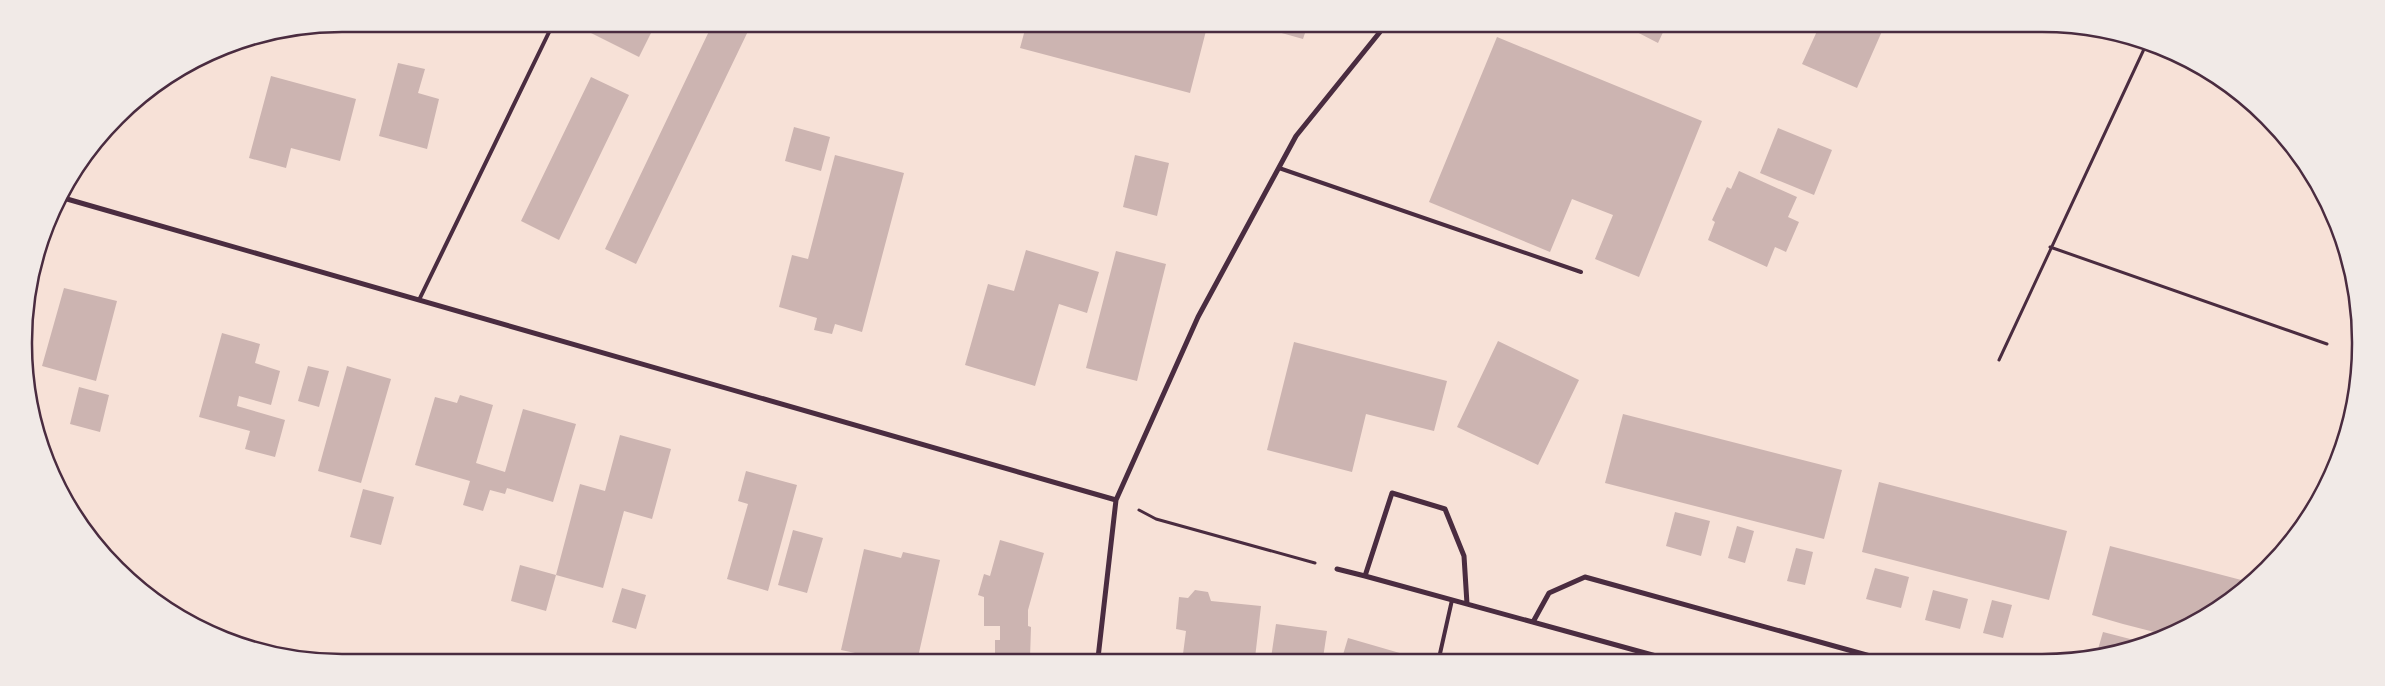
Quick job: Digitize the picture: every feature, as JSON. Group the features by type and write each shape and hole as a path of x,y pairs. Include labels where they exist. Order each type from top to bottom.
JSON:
{"street":[{"path":"1098,654 1116,500 1198,317 1296,136 1380,32"},
{"path":"68,199 1116,500"},
{"path":"1365,576 1392,493 1445,509 1464,556 1467,604"},
{"path":"1337,569 1649,654"},
{"path":"1533,622 1550,593 1586,577 1863,654"}],"lane":[{"path":"419,300 549,32"},
{"path":"1279,168 1581,272"},
{"path":"1439,654 1452,600"}],"path":[{"path":"1998,360 2144,50"},
{"path":"2050,246 2327,344"},
{"path":"1116,500 1156,519 1337,569"}],"building":[{"path":"589,32 652,32 639,57"},
{"path":"709,32 748,32 636,264 605,249"},
{"path":"1024,32 1206,32 1190,93 1020,48"},
{"path":"1278,32 1305,32 1303,39"},
{"path":"1637,32 1663,32 1658,43"},
{"path":"1817,32 1882,32 1857,88 1802,64"},
{"path":"1497,37 1702,121 1639,277 1595,259 1613,215 1572,199 1550,252 1429,202"},
{"path":"398,63 425,69 418,93 439,99 427,149 379,136"},
{"path":"271,76 356,99 340,161 291,148 286,168 249,158"},
{"path":"591,77 629,95 559,240 521,221"},
{"path":"794,127 830,137 821,171 785,161"},
{"path":"1778,128 1832,150 1814,195 1760,173"},
{"path":"835,155 904,173 862,332 835,324 832,334 814,330 817,318 779,307 792,255 808,259"},
{"path":"1135,155 1169,163 1157,216 1123,207"},
{"path":"1739,171 1797,197 1788,217 1799,222 1786,252 1775,247 1767,267 1708,240 1715,222 1712,220 1727,187 1731,189"},
{"path":"1026,250 1099,272 1087,313 1059,304 1035,386 965,365 988,284 1014,291"},
{"path":"1116,251 1166,264 1137,381 1086,368"},
{"path":"64,288 117,301 96,381 42,366"},
{"path":"222,333 260,344 255,363 280,371 271,405 239,396 237,406 285,420 275,457 245,449 250,431 199,417"},
{"path":"1498,341 1579,380 1538,465 1457,427"},
{"path":"1294,342 1447,381 1434,431 1366,414 1352,472 1267,450"},
{"path":"308,366 329,371 319,407 298,401"},
{"path":"347,366 391,379 361,483 318,471"},
{"path":"79,387 109,395 100,432 70,424"},
{"path":"460,395 493,405 476,463 505,472 523,409 576,424 553,502 507,488 505,494 490,490 483,511 463,505 470,481 415,465 435,397 457,403"},
{"path":"1623,414 1842,470 1824,539 1605,483"},
{"path":"620,435 671,449 652,519 624,511 603,588 556,575 580,484 605,491"},
{"path":"746,471 797,485 768,591 727,579 748,504 738,501"},
{"path":"1879,482 2067,531 2049,600 1862,552"},
{"path":"363,489 394,497 381,545 350,537"},
{"path":"1675,512 1710,521 1701,556 1666,546"},
{"path":"1737,526 1754,531 1745,563 1728,558"},
{"path":"793,530 823,538 807,593 778,585"},
{"path":"1000,540 1044,553 1028,610 1028,626 1031,627 1030,654 995,654 995,640 1000,640 1000,626 984,626 984,597 978,595 984,574 990,576"},
{"path":"2110,546 2242,580 2197,612 2155,632 2092,615"},
{"path":"1796,548 1813,552 1805,585 1787,581"},
{"path":"864,549 901,558 903,552 940,560 919,654 860,654 841,650"},
{"path":"520,565 556,575 546,611 511,601"},
{"path":"1875,568 1909,577 1901,608 1866,599"},
{"path":"622,588 646,595 636,629 612,622"},
{"path":"1195,590 1208,592 1211,601 1261,606 1255,654 1183,654 1186,631 1176,629 1179,597 1188,598"},
{"path":"1933,590 1968,599 1960,629 1925,620"},
{"path":"1992,600 2012,605 2003,638 1983,633"},
{"path":"1276,624 1327,631 1324,654 1272,654"},
{"path":"2103,632 2133,640 2103,648 2098,649"},
{"path":"1348,638 1403,654 1343,654"}]}
